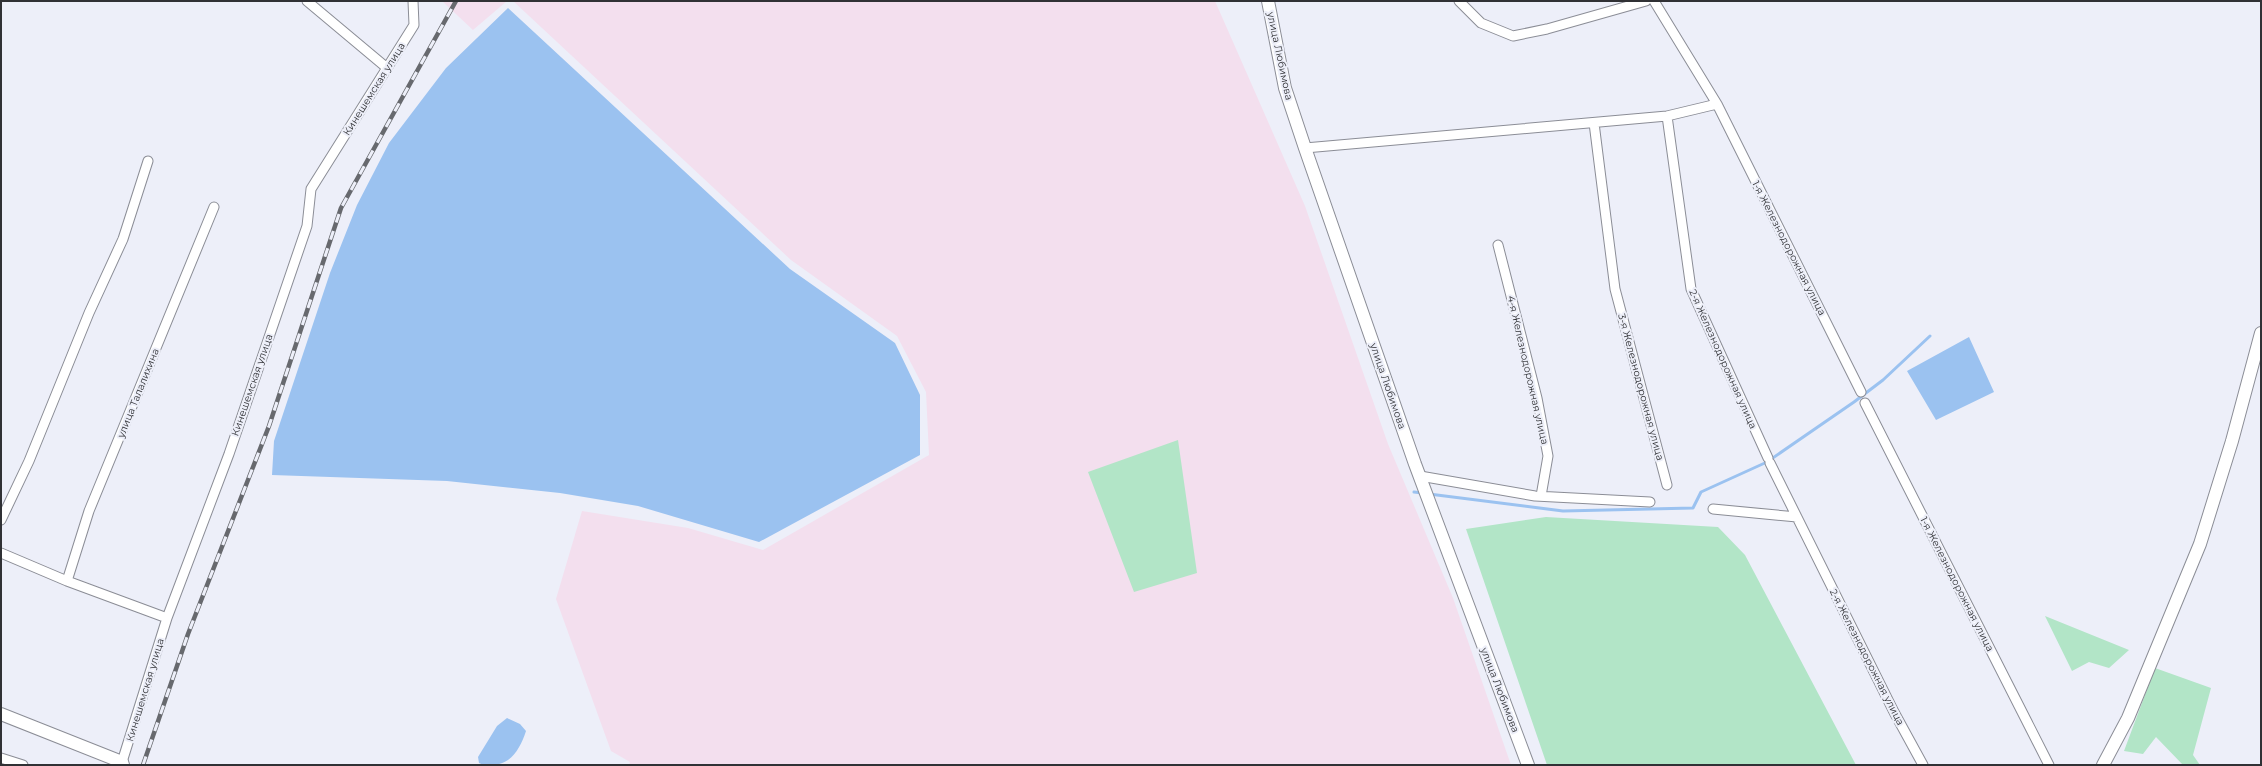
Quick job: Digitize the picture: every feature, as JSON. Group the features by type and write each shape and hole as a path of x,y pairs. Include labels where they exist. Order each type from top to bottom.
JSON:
{"main road":[{"name":"улица Любимова","path":"1268,1 1285,88 1305,148 1424,487 1528,765"},
{"path":"2103,765 2128,718 2200,544 2232,441 2261,333"},
{"path":"1,714 123,764"}],"street":[{"path":"307,1 387,68"},
{"name":"Кинешемская улица","path":"123,764 167,618 229,454 307,226 311,189 414,25 413,1"},
{"path":"1459,1 1481,23 1513,36 1547,30 1646,1"},
{"name":"1-я Железнодорожная улица","path":"1654,1 1717,104 1861,392"},
{"path":"1305,148 1667,116 1717,104"},
{"name":"2-я Железнодорожная улица","path":"1667,116 1691,289 1769,460 1894,712 1923,765"},
{"name":"3-я Железнодорожная улица","path":"1594,122 1615,289 1667,485"},
{"path":"1,520 28,461 89,313 123,240 148,161"},
{"name":"улица Талалихина","path":"67,581 89,511 214,207"},
{"name":"4-я Железнодорожная улица","path":"1498,245 1537,398 1548,456 1541,496"},
{"name":"1-я Железнодорожная улица","path":"1865,403 2049,765"},
{"path":"1424,487 1541,496 1650,502"},
{"path":"1713,509 1797,517"},
{"path":"1,553 67,581 167,618"},
{"path":"1,758 23,765"}],"shaded area":[{"path":"442,1 507,1 473,30"},
{"path":"513,1 1215,1 1305,206 1388,444 1453,598 1511,765 629,765 630,762 611,751 556,599 582,511 688,528 763,550 929,455 926,392 897,336 791,260"}],"green space":[{"path":"1178,440 1197,573 1134,592 1088,472"},
{"path":"1546,517 1718,527 1745,555 1856,765 1547,765 1466,529"},
{"path":"2045,616 2129,650 2109,668 2089,662 2072,671"},
{"path":"2155,668 2211,688 2193,755 2200,765 2183,765 2156,737 2143,754 2124,751"}],"water":[{"path":"508,8 790,269 895,343 920,395 920,455 759,542 638,506 560,493 447,481 272,475 274,441 330,273 357,205 389,143 446,68"},
{"path":"1969,337 1994,392 1936,420 1907,371"},
{"path":"507,718 520,724 526,731 518,750 509,759 498,764 485,765 479,763 478,757 497,726"}],"waterway":[{"path":"1429,494 1563,511 1693,508 1701,492 1767,462 1854,402 1883,380 1930,336"},
{"path":"1414,492 1422,493"}],"railway":[{"path":"143,765 188,634 269,426 341,208 456,1"}]}
